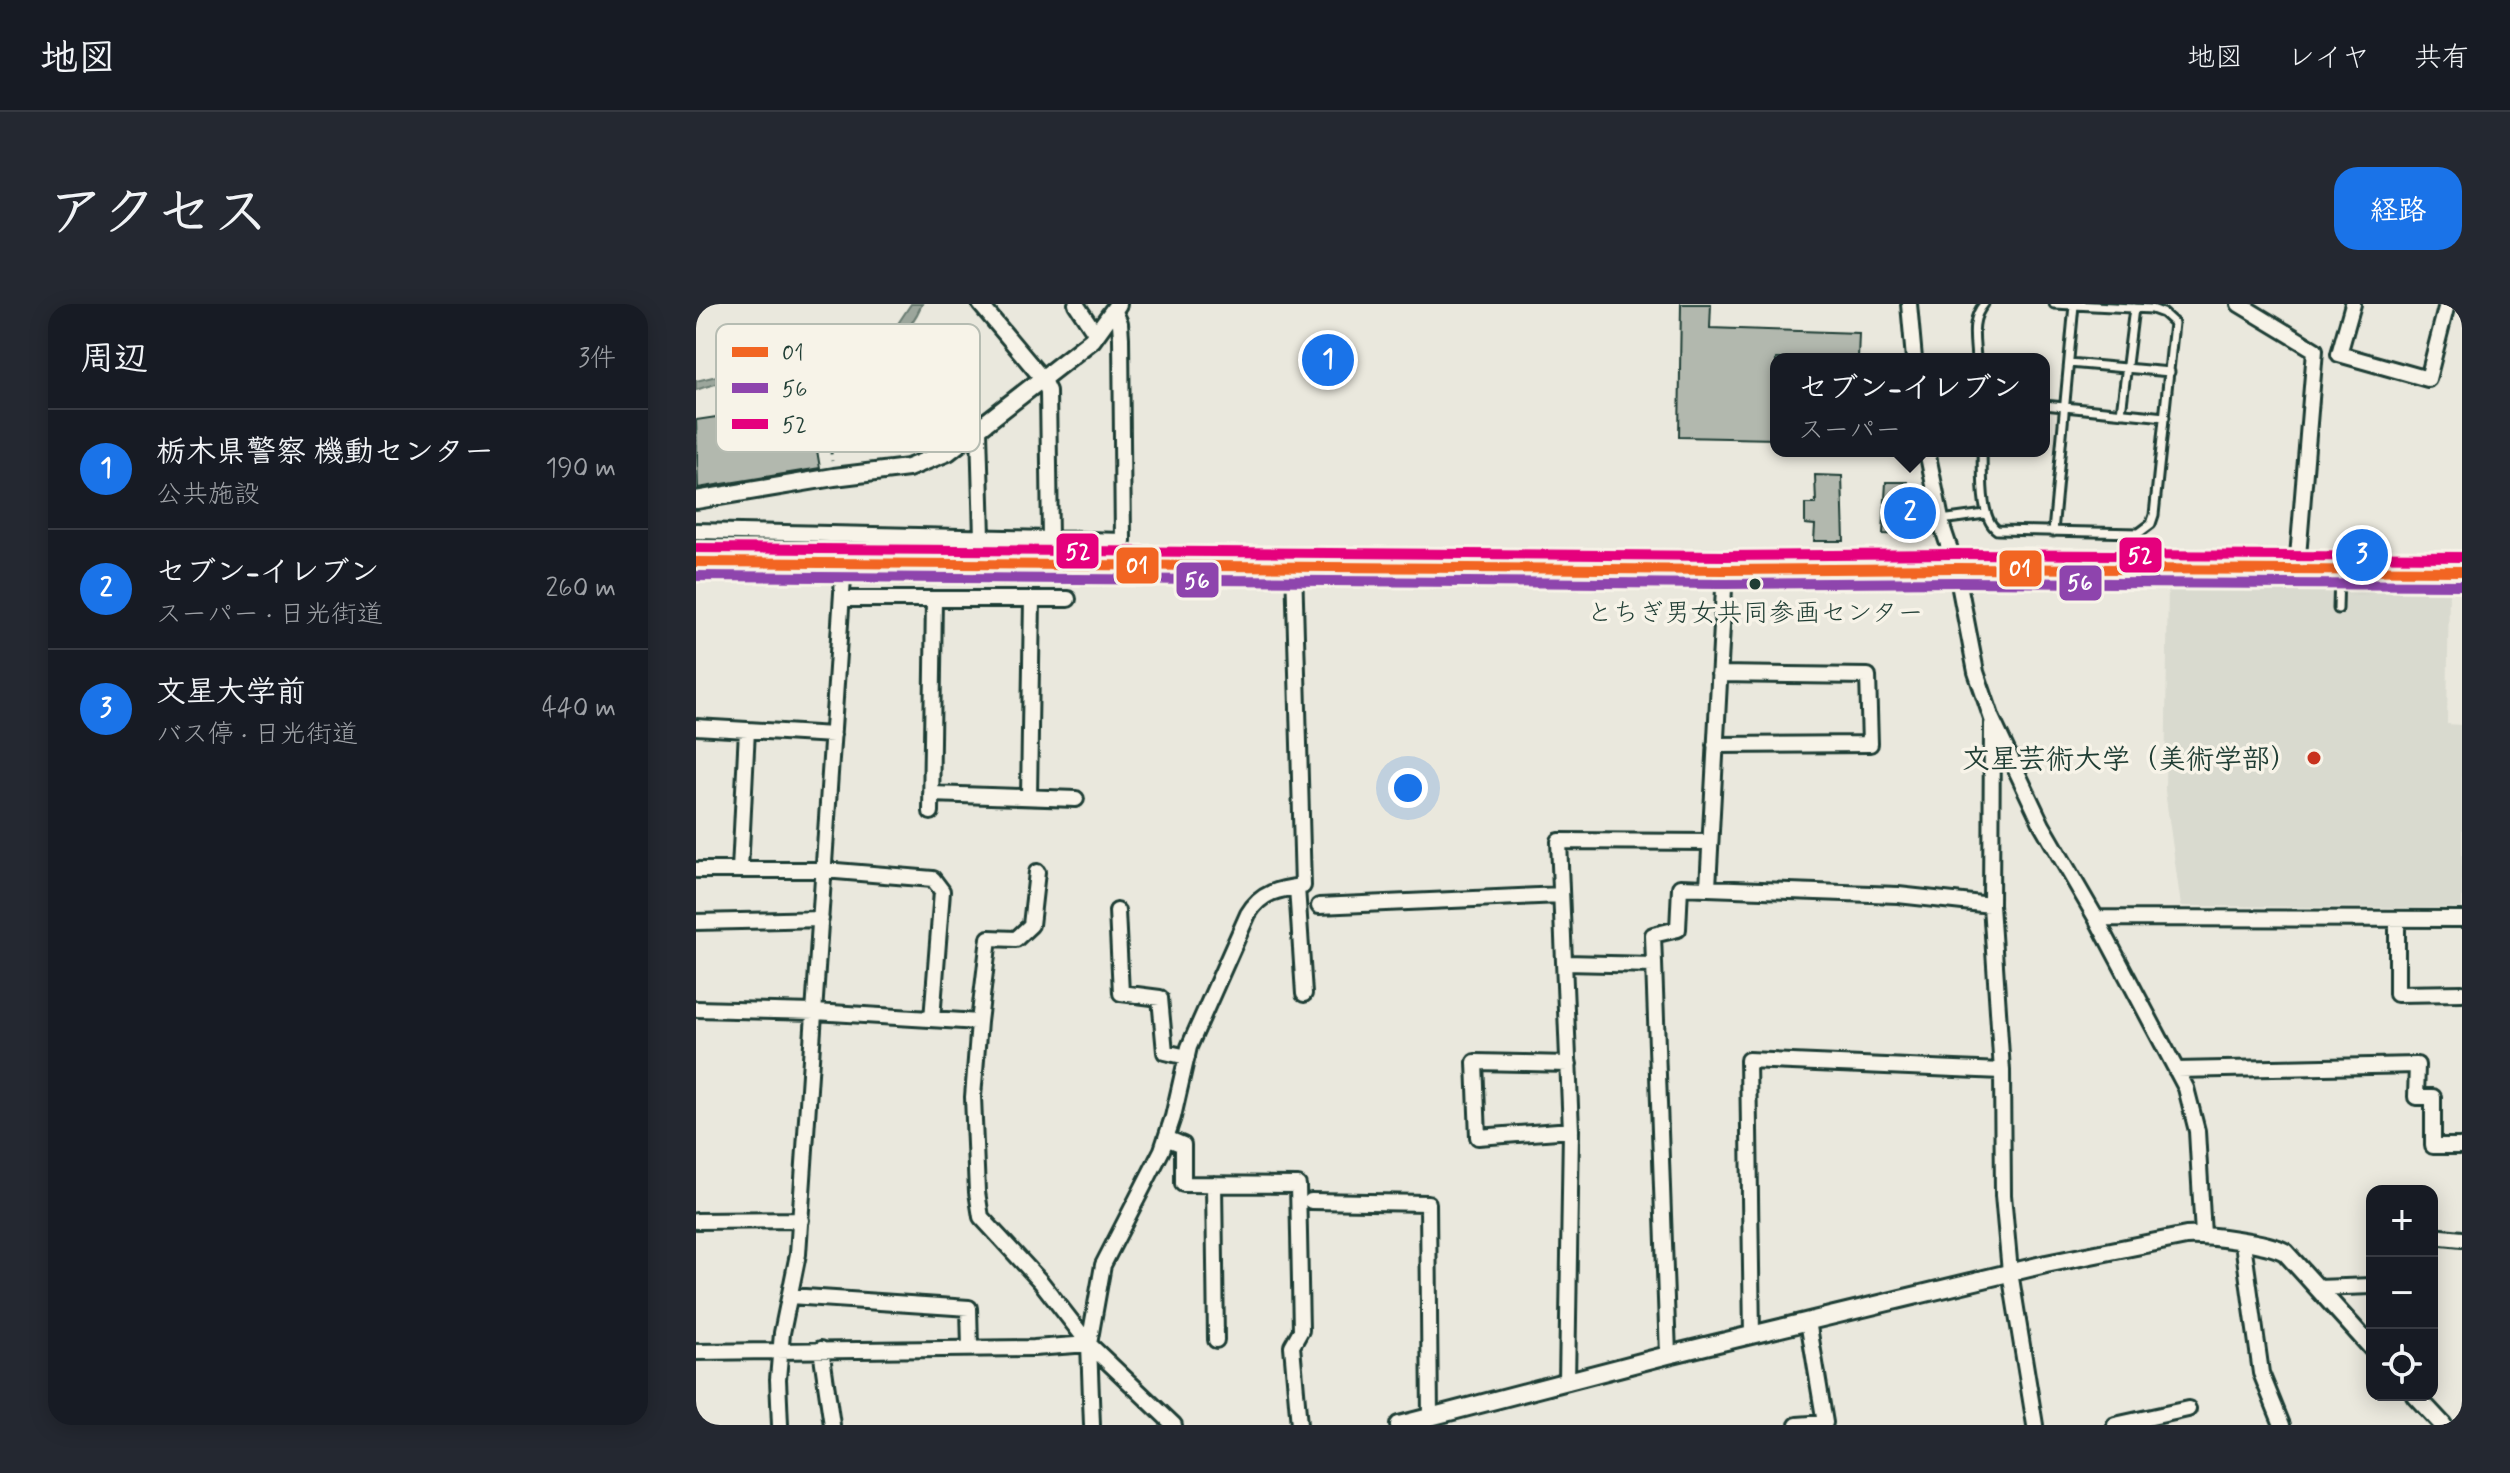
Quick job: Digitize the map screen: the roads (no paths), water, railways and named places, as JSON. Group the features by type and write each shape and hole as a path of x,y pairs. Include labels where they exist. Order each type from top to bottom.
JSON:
{"highway":[{"path":"696,562 1725,570 2462,571"}],"street":[{"path":"980,304 1042,378 1048,391 1050,539"},
{"path":"1076,304 1096,334"},
{"path":"1909,304 1913,353"},
{"path":"2239,304 2315,350 2297,569"},
{"path":"2353,304 2339,354 2428,379 2447,304"},
{"path":"980,429 1096,334 1116,307"},
{"path":"696,531 1123,541 1121,338 1116,307"},
{"path":"696,500 908,468 948,452"},
{"path":"980,452 982,537"},
{"path":"1928,457 1941,520 1956,568 1976,672 1992,719 2042,825 2096,918 2186,1088 2197,1131 2203,1235"},
{"path":"780,1425 778,1379 781,1349 801,1220 844,563"},
{"path":"1092,1425 1089,1344 1103,1265 1166,1138 1187,1057 1257,899 1278,889 1303,886 1294,566"},
{"path":"1708,887 1725,570"},
{"path":"842,599 1068,599"},
{"path":"931,812 934,599"},
{"path":"1029,797 1032,599"},
{"path":"1715,745 1870,744 1868,676 1719,674"},
{"path":"1992,719 1991,905 2002,1071 2003,1195 2010,1272 2035,1425"},
{"path":"696,727 833,735"},
{"path":"740,870 747,730"},
{"path":"931,794 1076,799"},
{"path":"1567,1382 1571,1130 1559,841 1710,842"},
{"path":"696,870 824,870 933,879 942,891 932,1019"},
{"path":"1037,872 1031,925 1016,939 989,938 973,1097 981,1217 1041,1282 1089,1344 1174,1425"},
{"path":"1297,887 1304,994"},
{"path":"1668,1355 1653,935 1678,929 1680,887 1898,895 1991,905"},
{"path":"1319,906 1561,895"},
{"path":"1117,911 1121,993 1160,998 1165,1052 1187,1057"},
{"path":"2096,918 2462,919"},
{"path":"696,922 821,919"},
{"path":"2397,919 2397,994 2462,993"},
{"path":"1565,963 1654,965"},
{"path":"696,1009 815,1012 979,1022"},
{"path":"1752,1335 1748,1060 2002,1071"},
{"path":"1569,1064 1475,1062 1478,1137 1571,1130"},
{"path":"2176,1070 2417,1065 2416,1097 2433,1097 2433,1146 2462,1146"},
{"path":"1166,1138 1183,1145 1183,1184 1298,1185 1301,1330 1292,1346 1299,1425"},
{"path":"1214,1184 1216,1340"},
{"path":"1311,1201 1428,1203 1430,1418"},
{"path":"696,1221 801,1220"},
{"path":"1399,1425 1668,1355 2010,1272 2203,1235 2274,1246 2285,1252 2366,1341"},
{"path":"2438,1237 2462,1239"},
{"path":"2243,1243 2261,1373 2282,1425"},
{"path":"2317,1288 2366,1286"},
{"path":"790,1296 969,1308 970,1348"},
{"path":"1797,1425 1825,1423 1808,1321"},
{"path":"696,1352 1089,1344"},
{"path":"821,1349 832,1425"},
{"path":"2421,1401 2443,1425"},
{"path":"2115,1425 2188,1409"}],"lane":[{"path":"1976,353 1974,325 1978,311 1984,304"},
{"path":"1982,457 1985,514 1989,524 1997,530 2139,533 2151,524 2174,323 2163,313 2134,308 2054,304"},
{"path":"2053,532 2074,305"},
{"path":"2121,413 2134,308"},
{"path":"2069,363 2170,372"},
{"path":"2050,406 2165,417"},
{"path":"1941,520 1985,514"},
{"path":"2338,609 2339,570"}],"place":[{"name":"栃木県警察 機動センター","path":"1328,360"},
{"name":"セブン-イレブン","path":"1910,513"},
{"name":"文星大学前","path":"2362,555"},
{"name":"とちぎ男女共同参画センター","path":"1755,584"},
{"name":"文星芸術大学（美術学部）","path":"2314,758"}]}
